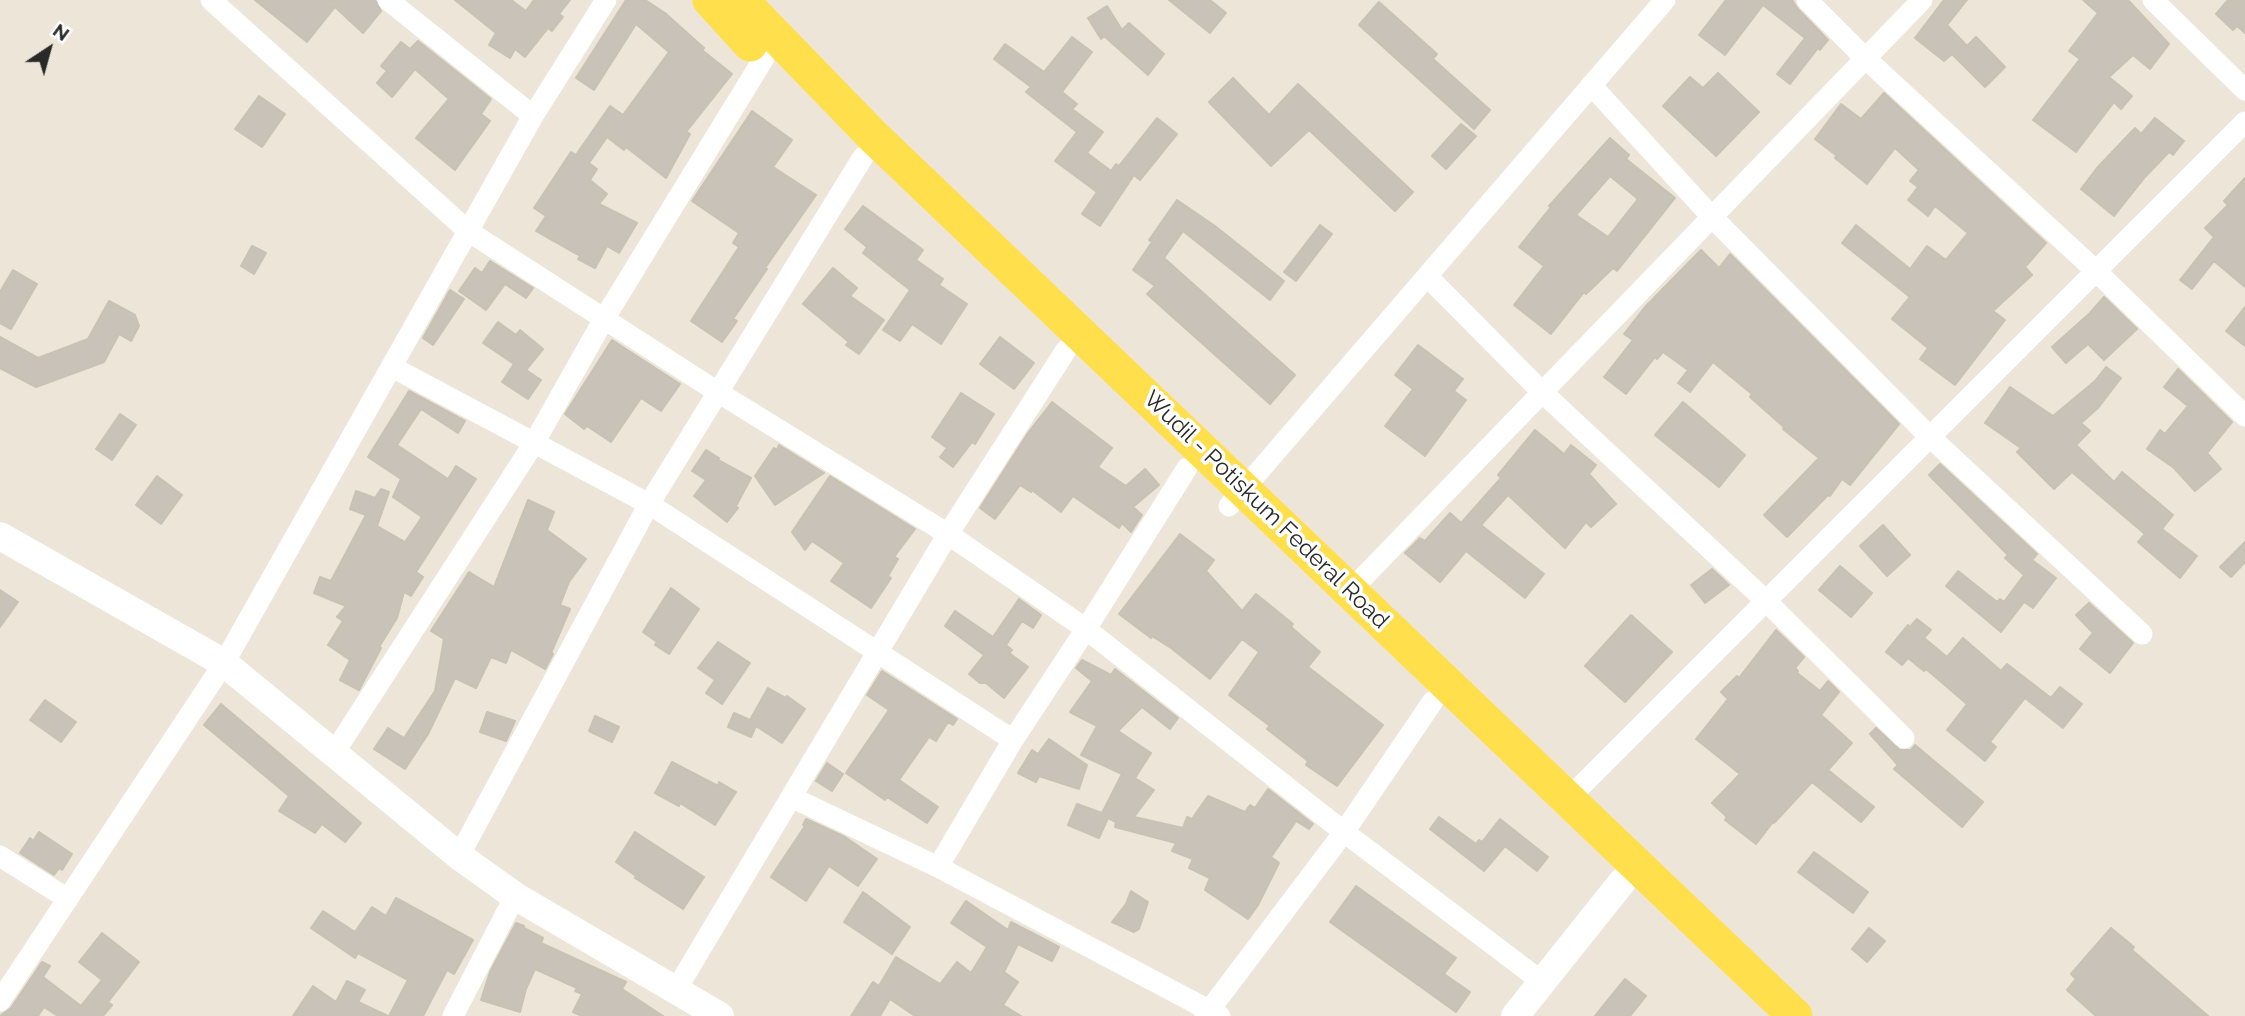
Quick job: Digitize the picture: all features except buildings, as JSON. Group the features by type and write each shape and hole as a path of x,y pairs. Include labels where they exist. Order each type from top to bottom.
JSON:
{"main road":[{"name":"Wudil - Potiskum Federal Road","path":"710,0 863,157 1187,468 1236,497 1350,591 1795,1016"},
{"name":"Wudil - Potiskum Federal Road","path":"741,0 873,136 1236,497 1433,701 1763,1016"}],"street":[{"path":"211,0 468,231 716,391 948,534 1086,629 1344,832 1541,981"},
{"path":"388,0 533,116"},
{"path":"0,1001 224,663 533,116 606,0"},
{"path":"1236,497 1665,0"},
{"path":"1807,0 1865,58 2096,271 2245,416"},
{"path":"1350,591 1922,0"},
{"path":"2153,0 2245,90"},
{"path":"334,752 534,443 604,319 764,58"},
{"path":"1591,85 1711,216 1930,438 2141,635"},
{"path":"1569,799 2245,122"},
{"path":"459,856 649,504 716,391 863,157"},
{"path":"1427,276 1541,391 1766,601 1904,738"},
{"path":"676,990 948,534 1066,349"},
{"path":"392,366 649,504 1013,740"},
{"path":"937,867 1013,740 1187,468"},
{"path":"0,536 224,663 459,856 515,896 720,1016"},
{"path":"791,797 937,867 1212,1014 1344,832 1433,701"},
{"path":"0,856 68,899"},
{"path":"1515,1016 1622,882"},
{"path":"453,1016 515,896"}]}
